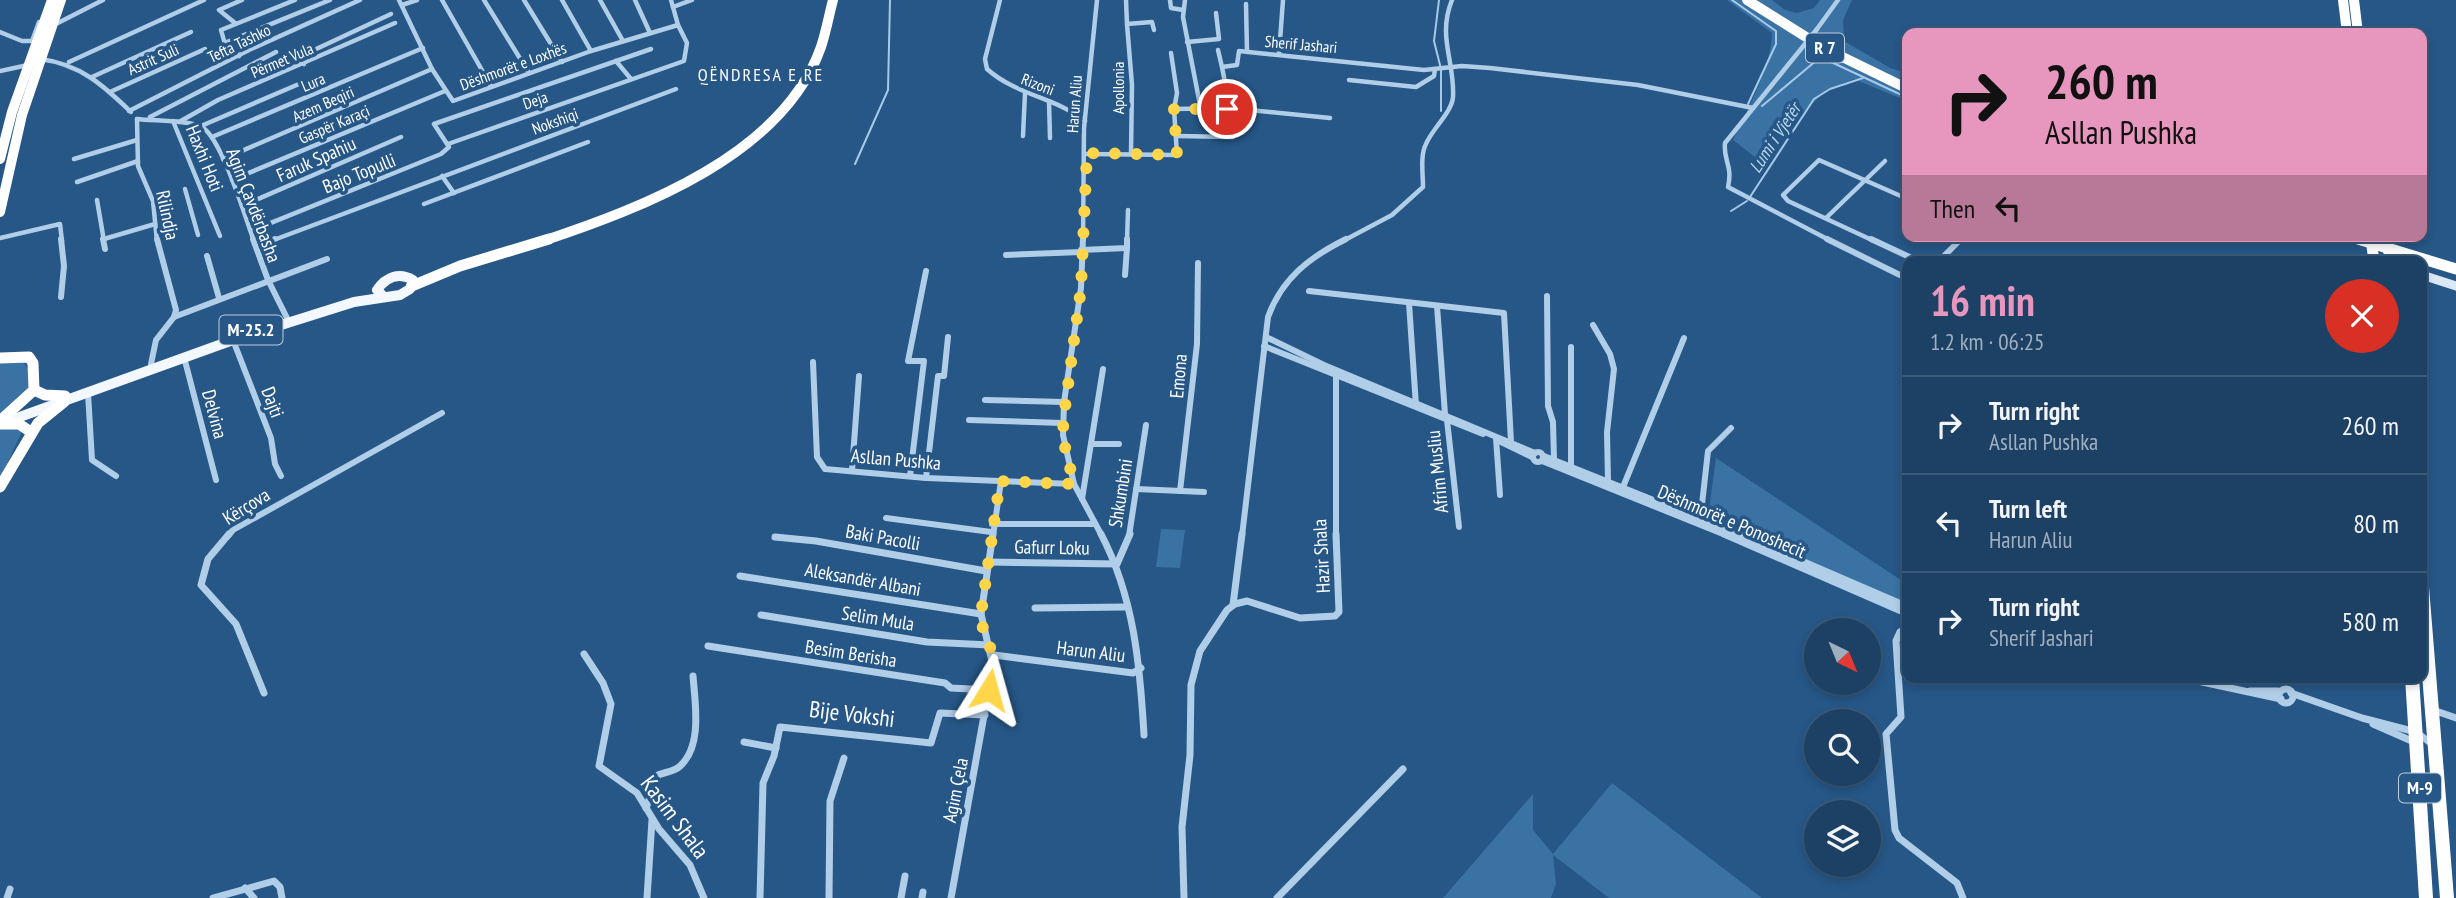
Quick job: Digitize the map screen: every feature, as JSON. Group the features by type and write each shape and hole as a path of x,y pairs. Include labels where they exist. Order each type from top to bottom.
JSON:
{"highway":[{"path":"0,155 50,0"},
{"path":"0,212 19,128 61,0"},
{"path":"410,281 592,220 662,189 713,160 766,118 800,79 816,49 825,0"},
{"path":"410,281 605,220 665,193 728,155 772,119 806,79 825,41 833,0"},
{"name":"R 7","path":"1747,0 1822,47 1902,83"},
{"name":"R 7","path":"1756,0 1828,44 1902,83"},
{"path":"2343,0 2346,28"},
{"path":"2354,0 2357,28"},
{"path":"2370,242 2420,256"},
{"path":"2386,242 2427,256"},
{"path":"2427,256 2456,266"},
{"path":"2427,258 2456,266"},
{"path":"2,358 21,356 31,360 34,390"},
{"path":"34,390 65,399"},
{"path":"1,422 34,390"},
{"path":"0,488 31,432 44,416 65,399"},
{"path":"1,422 19,424 31,432"},
{"name":"M-9","path":"2426,898 2427,741 2433,710 2427,643"},
{"name":"M-9","path":"2414,683 2427,741 2446,898"}],"main road":[{"name":"M-25.2","path":"65,399 121,375 287,318 393,277 410,281 400,295 355,302 233,340 88,393"},
{"path":"380,284 378,293 384,297"},
{"path":"1,422 88,393"}],"street":[{"path":"52,26 103,0"},
{"path":"192,0 201,1"},
{"path":"235,23 219,10 242,0"},
{"path":"239,56 226,46 227,42 221,30 295,0"},
{"path":"227,42 330,0"},
{"name":"Tefta Tashko","path":"129,111 360,0"},
{"path":"401,3 417,0"},
{"path":"442,0 491,86"},
{"path":"484,0 529,73"},
{"path":"524,0 562,62"},
{"path":"562,0 591,51"},
{"path":"600,0 623,41"},
{"path":"635,0 650,33"},
{"path":"671,0 678,25"},
{"path":"673,7 692,0"},
{"name":"Rizoni","path":"1000,0 985,65 994,76 1025,93 1069,108 1085,121"},
{"name":"Harun Aliu","path":"1097,0 1085,121 1087,153 1081,288 1063,423 1065,447 1074,484 1116,564 1142,668 1144,735"},
{"name":"Apollonia","path":"1126,0 1132,85 1131,153"},
{"path":"1170,0 1171,8 1183,10"},
{"path":"1185,0 1183,10 1187,43 1200,110"},
{"path":"1279,54 1283,0"},
{"path":"1184,898 1182,827 1190,755 1189,713 1194,668 1210,633 1233,605 1264,346 1274,302 1287,281 1330,246 1402,209 1423,187 1424,146 1453,100 1442,68 1446,20 1452,0"},
{"path":"1838,0 1723,147 1731,166 1730,190 1902,276"},
{"path":"69,62 201,1"},
{"name":"Dëshmorët e Loxhës","path":"401,3 432,69 453,101 591,51 678,25"},
{"path":"1246,4 1247,51"},
{"path":"1187,43 1219,39 1216,13"},
{"path":"304,64 297,58 391,14"},
{"path":"1127,24 1152,22 1154,30"},
{"name":"Përmet Vula","path":"176,121 395,23"},
{"name":"Deja","path":"448,144 684,61 687,44 678,25"},
{"path":"0,32 35,41"},
{"path":"92,77 191,32"},
{"name":"Lura","path":"212,137 423,48"},
{"name":"Astrit Suli","path":"110,92 205,49"},
{"path":"448,144 434,124 651,49"},
{"path":"1218,50 1230,108"},
{"name":"Sherif Jashari","path":"1222,67 1237,65 1239,51 1247,51 1442,68 1490,68 1638,85 1753,108"},
{"path":"147,119 276,52"},
{"path":"1087,153 1177,155 1174,109 1177,93 1171,53"},
{"path":"40,59 69,62 110,92 137,119 176,121 201,126 299,84"},
{"path":"616,61 631,79"},
{"path":"0,71 28,65"},
{"path":"1349,80 1416,88 1442,68"},
{"name":"Azem Beqiri","path":"223,159 432,69"},
{"name":"Nokshiqi","path":"257,246 676,89"},
{"name":"Gaspër Karaçi","path":"232,180 445,91"},
{"path":"1023,136 1025,93"},
{"path":"1049,101 1050,138"},
{"path":"1174,109 1230,108 1330,118"},
{"name":"Rilindja","path":"137,119 138,161 153,201 155,224 176,310 174,317"},
{"name":"Haxhi Hoti","path":"176,121 220,236"},
{"name":"Agim Çavdërbasha","path":"201,126 212,137 223,159 268,280 287,318"},
{"path":"1177,136 1233,137"},
{"name":"Faruk Spahiu","path":"242,206 401,137"},
{"path":"74,159 137,140"},
{"name":"Nokshiqi","path":"424,204 588,142"},
{"name":"Bajo Topulli","path":"251,231 434,158 448,149 448,144"},
{"path":"1902,197 1819,160 1783,195 1786,200 1907,256"},
{"path":"76,182 138,161"},
{"path":"1826,218 1885,161"},
{"path":"442,176 454,193"},
{"name":"Haxhi Hoti","path":"185,188 198,235"},
{"path":"97,200 105,249"},
{"name":"Haxhi Hoti","path":"191,212 208,206"},
{"path":"1125,275 1128,210"},
{"path":"0,238 60,224 64,266 61,297"},
{"path":"104,239 155,224"},
{"path":"1943,256 1958,242"},
{"path":"1006,255 1126,248"},
{"path":"207,256 219,298"},
{"path":"151,364 156,340 174,317 327,259"},
{"name":"Emona","path":"1180,491 1197,344 1198,263"},
{"path":"910,476 924,361 908,361 926,271"},
{"path":"2427,277 2456,287"},
{"path":"2427,282 2456,287"},
{"path":"1309,291 1504,313 1511,442"},
{"path":"1546,296 1548,405 1553,422 1554,460"},
{"path":"1409,303 1417,405"},
{"name":"Afrim Musliu","path":"1437,306 1459,527"},
{"path":"1593,325 1610,354 1614,369 1607,432 1608,481"},
{"path":"926,478 938,376 944,376 948,337"},
{"name":"Dëshmorët e Ponoshecit","path":"1266,337 1336,375 1511,442 1533,455"},
{"path":"1623,488 1684,338"},
{"name":"Dajti","path":"233,340 271,438 275,464 281,476"},
{"name":"Dëshmorët e Ponoshecit","path":"1264,346 1417,405"},
{"path":"1571,347 1571,467"},
{"name":"Delvina","path":"184,357 216,480"},
{"name":"Asllan Pushka","path":"813,362 818,462 825,469 926,478 1074,484"},
{"path":"1082,501 1103,369"},
{"name":"Hazir Shala","path":"1233,605 1247,601 1287,615 1310,619 1339,614 1334,488 1336,375"},
{"path":"852,470 859,376"},
{"path":"88,393 92,460 116,476"},
{"path":"985,400 1064,402"},
{"name":"Kërçova","path":"264,693 236,624 201,585 208,559 233,530 442,413"},
{"path":"969,420 1063,423"},
{"name":"Shkumbini","path":"1116,564 1124,554 1132,528 1146,425"},
{"path":"1700,521 1708,451 1731,428"},
{"path":"1496,437 1500,495"},
{"name":"Dëshmorët e Ponoshecit","path":"1496,437 1533,455 1902,605"},
{"path":"1091,444 1119,444"},
{"name":"Dëshmorët e Ponoshecit","path":"1543,458 1608,481 1902,611"},
{"name":"Agim Çela","path":"951,898 989,690 993,655 983,629 981,614 1000,481"},
{"path":"1136,489 1204,492"},
{"path":"886,518 992,528 1093,524"},
{"name":"Baki Pacolli","path":"775,537 987,567"},
{"name":"Gafurr Loku","path":"987,567 1116,564"},
{"name":"Aleksandër Albani","path":"740,576 981,614"},
{"name":"Harun Aliu","path":"1035,608 1127,607"},
{"name":"Selim Mula","path":"761,615 927,642 990,645"},
{"path":"1902,631 1896,641 1901,717 1886,734 1895,830 1899,838 1957,883 1963,898"},
{"name":"Besim Berisha","path":"708,646 945,683 951,688 989,690"},
{"name":"Kasim Shala","path":"584,654 603,683 611,704 599,766 631,786 652,820 690,865 704,898"},
{"name":"Harun Aliu","path":"993,655 1133,673 1142,668"},
{"path":"646,808 658,775 678,768 689,751 695,717 693,676"},
{"path":"2207,683 2248,692 2279,695 2283,689 2292,697 2427,741"},
{"path":"2433,710 2456,718"},
{"name":"Bije Vokshi","path":"760,898 763,783 776,748 780,727 931,743 938,714 985,715"},
{"path":"744,742 776,748"},
{"path":"829,898 830,801 844,758"},
{"path":"1277,898 1403,769"},
{"path":"647,898 652,820"},
{"path":"901,898 905,876"},
{"path":"213,898 274,881 280,887 282,898"},
{"path":"246,888 254,898"}],"shaded area":[{"path":"1727,0 1772,0 1785,10 1797,13 1814,8 1820,0 1852,0 1843,20 1844,41 1890,68 1902,72 1902,99 1854,79 1828,89 1788,126 1760,161 1733,140 1763,73 1772,33"},
{"path":"23,361 28,369 28,394 0,415 0,362"},
{"path":"0,429 23,429 0,480"},
{"path":"1716,458 1902,581 1902,612 1707,525"},
{"path":"1161,529 1185,530 1180,568 1156,567"},
{"path":"1612,783 1762,898 1609,898 1553,855 1556,884 1551,898 1443,898 1533,794 1533,830 1553,854"}],"waterway":[{"path":"855,164 888,90 890,0"},
{"path":"1439,0 1434,41 1441,69 1441,111"},
{"path":"1732,0 1776,31 1776,44 1748,104"},
{"path":"1762,106 1817,60 1829,61 1902,95"},
{"name":"Lumi i Vjetër","path":"1750,197 1814,99 1830,89 1863,78"},
{"name":"Lumi i Vjetër","path":"1731,211 1747,201"}],"district":[{"name":"QËNDRESA E RE","path":"761,75"}],"route":[{"path":"989,690 993,650 983,629 981,614 1000,481 1074,484 1065,447 1063,423 1081,288 1087,153 1102,151 1177,155 1179,149 1174,109 1227,109"}]}
